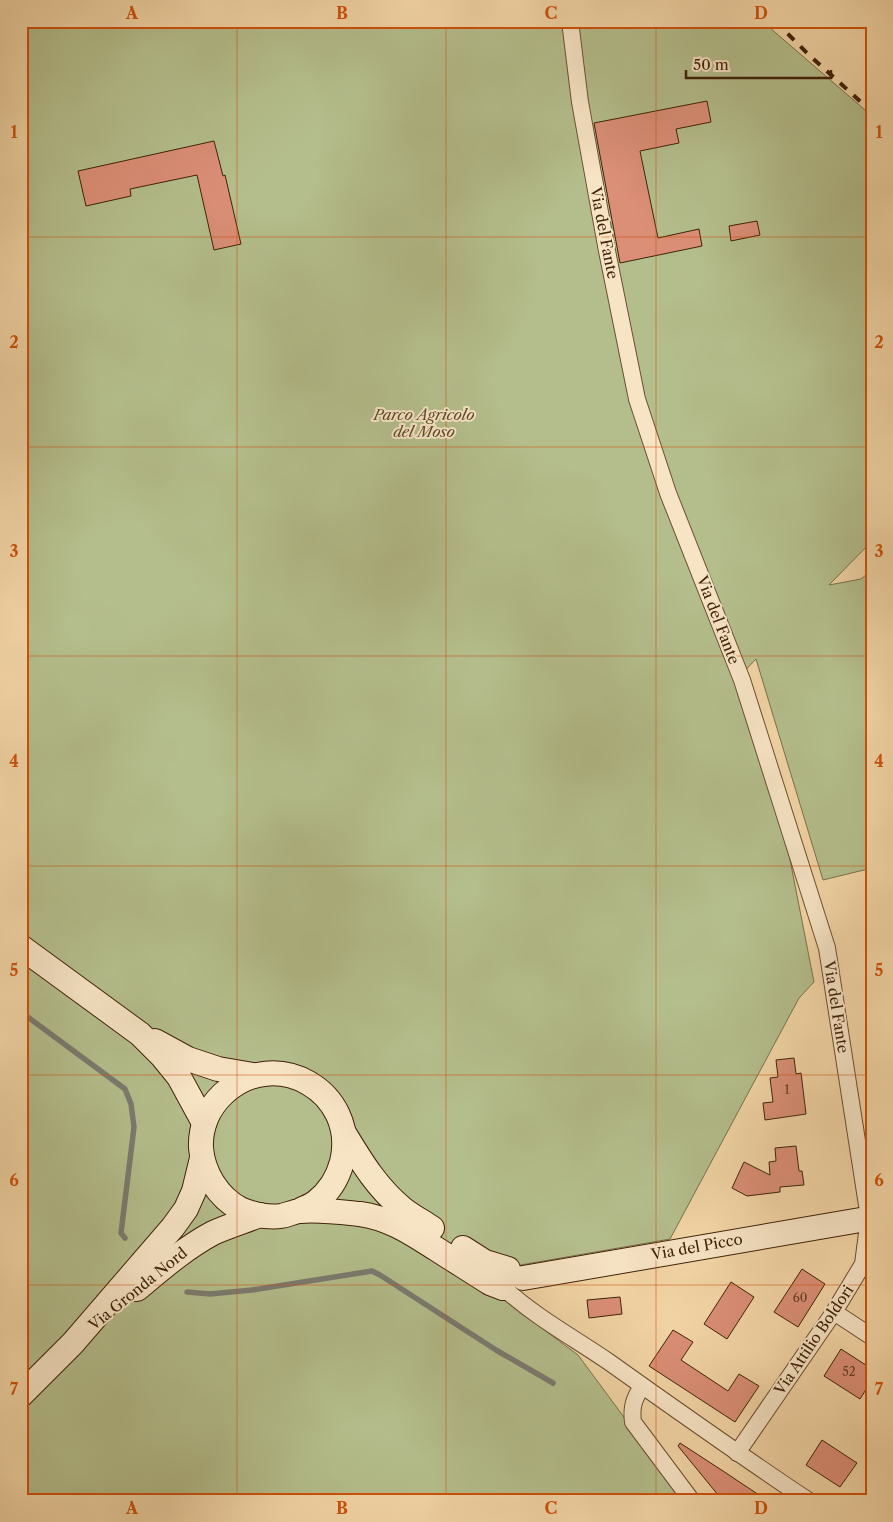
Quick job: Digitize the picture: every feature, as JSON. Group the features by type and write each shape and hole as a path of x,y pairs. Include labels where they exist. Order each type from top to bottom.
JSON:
{"main road":[{"path":"21,946 140,1034 162,1056 179,1077 204,1123"},
{"path":"140,1034 196,1061 218,1069 253,1075 277,1073 300,1078 321,1091 336,1110 344,1133 376,1182 404,1210 485,1262 512,1282"},
{"path":"253,1075 232,1085 214,1102 204,1123 201,1140 202,1158 209,1179 222,1196 240,1208 260,1215 280,1216 299,1211 316,1202 330,1188 340,1171 344,1152 344,1133"},
{"name":"Via Gronda Nord","path":"21,1395 73,1343 173,1228 186,1208 194,1190 202,1158"},
{"path":"299,1211 362,1215 382,1220 404,1229 490,1283 512,1282"},
{"name":"Via Gronda Nord","path":"73,1343 164,1265 191,1246 214,1233 260,1215"},
{"name":"Via del Picco","path":"512,1282 870,1222"}],"street":[{"name":"Via del Fante","path":"570,21 583,121 637,399 668,493 742,680 827,948 870,1222"},
{"name":"Via Attilio Boldori","path":"737,1453 834,1312 863,1264 870,1222"},
{"path":"512,1282 542,1318 809,1501"},
{"path":"834,1312 872,1337"},
{"path":"642,1386 631,1410 633,1422 692,1501"}],"green space":[{"name":"Parco Agricolo del Moso","path":"21,21 762,21 872,116 872,541 829,585 861,579 872,570 872,868 823,880 756,659 736,680 782,819 814,982 799,998 670,1239 469,1274 578,1355 686,1501 21,1501"}],"building":[{"path":"707,101 711,122 676,129 679,143 640,151 658,238 699,229 702,246 620,263 594,123"},
{"path":"214,141 223,176 225,175 241,244 214,250 197,175 130,189 131,196 86,206 78,171"},
{"path":"757,221 760,235 731,241 729,226"},
{"path":"794,1058 796,1074 801,1073 806,1114 765,1120 763,1103 773,1102 770,1078 778,1077 776,1060"},
{"path":"796,1146 799,1171 802,1171 804,1185 780,1187 780,1192 747,1196 732,1188 744,1162 770,1175 769,1162 776,1161 775,1148"},
{"path":"802,1269 825,1284 798,1327 774,1312"},
{"path":"731,1282 754,1297 727,1339 704,1324"},
{"path":"620,1297 622,1314 589,1318 587,1300"},
{"path":"673,1330 693,1342 681,1360 728,1391 739,1374 759,1386 735,1422 649,1366"},
{"path":"841,1349 872,1369 872,1380 860,1399 824,1376"},
{"path":"822,1440 857,1463 840,1487 806,1465"},
{"path":"680,1443 768,1501 723,1501 678,1446"}],"waterway":[{"path":"21,1012 125,1089 131,1104 134,1127 121,1233 125,1238"},
{"path":"187,1292 210,1294 252,1290 372,1271 496,1350 553,1383"}],"railway":[{"path":"775,21 872,112"}]}
